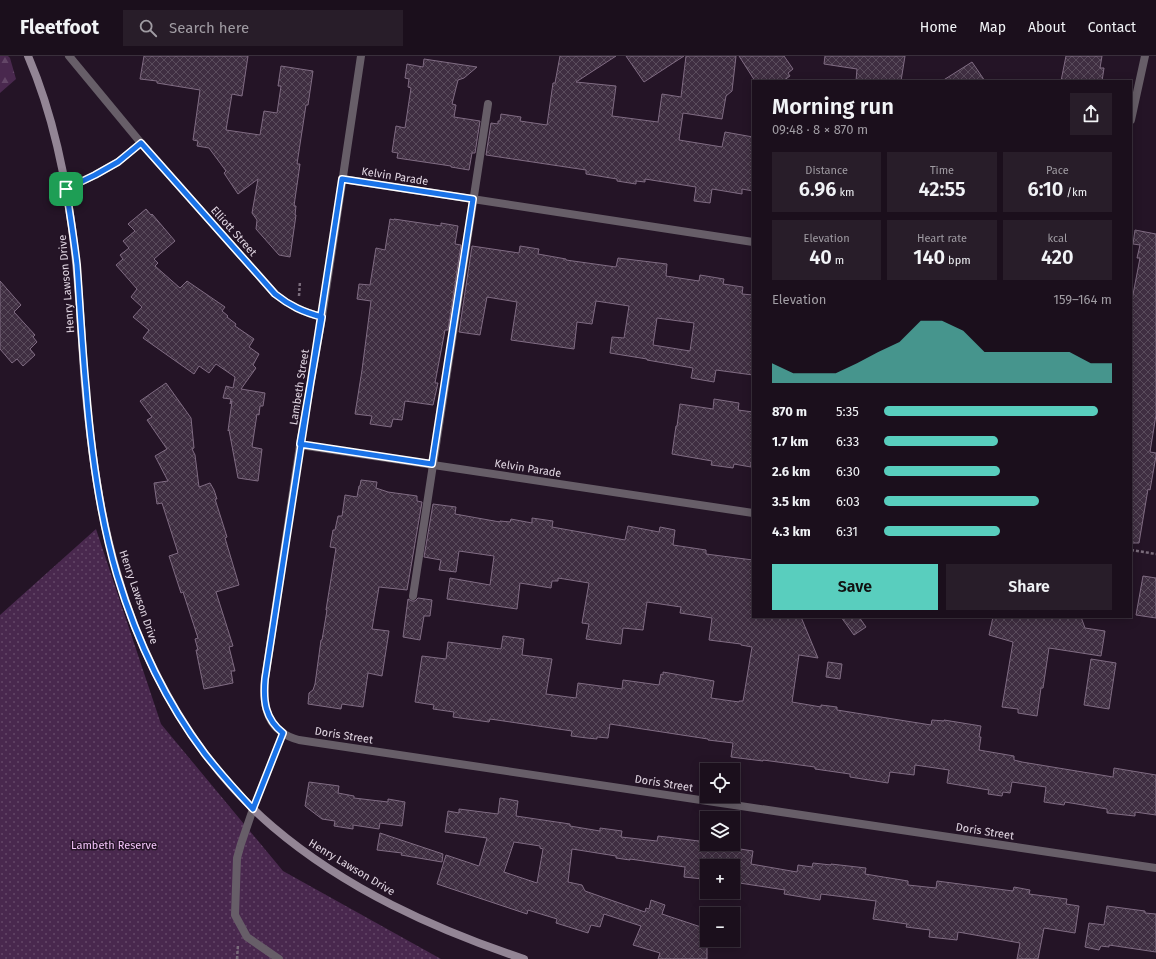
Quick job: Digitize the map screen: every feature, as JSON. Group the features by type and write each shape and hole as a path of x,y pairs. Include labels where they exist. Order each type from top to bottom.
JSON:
{"main road":[{"name":"Henry Lawson Drive","path":"28,56 50,120 60,156 72,221 77,266 84,369 94,461 103,517 117,575 134,622 162,684 179,714 205,754 224,778 253,809 309,855 356,886 404,911 482,944 524,959"}],"street":[{"name":"Elliott Street","path":"69,56 141,143 275,294 284,302 296,309 322,317"},
{"name":"Lambeth Street","path":"271,720 264,702 265,679 300,444 322,317 361,56"},
{"path":"1132,115 1145,56"},
{"path":"412,596 488,104"},
{"path":"66,189 118,162 141,143"},
{"name":"Kelvin Parade","path":"342,179 752,242"},
{"name":"Kelvin Parade","path":"300,444 752,513"},
{"name":"Doris Street","path":"271,720 283,733 299,740 1156,868"},
{"path":"253,809 241,844 238,858 235,915 246,937 279,959"}],"path":[{"path":"1132,550 1156,554"},
{"path":"253,809 283,733"}],"green space":[{"path":"0,56 8,56 10,58 16,79 0,93"},
{"name":"Lambeth Reserve","path":"96,529 161,724 283,871 441,959 0,959 0,615"}],"building":[{"path":"144,56 248,56 242,96 232,94 226,130 260,135 264,111 277,113 281,86 278,86 281,66 313,71 297,164 300,164 294,206 296,206 296,215 290,257 279,255 256,229 257,220 252,213 258,179 238,194 224,173 226,171 209,148 197,146 198,141 193,140 200,90 140,79"},
{"path":"560,56 616,56 576,82 616,86 612,116 658,122 662,94 681,97 686,56 736,56 732,91 726,96 722,119 683,113 679,140 722,147 725,132 752,137 752,191 742,189 742,194 712,189 710,203 694,201 696,187 645,179 645,182 636,181 636,184 586,174 586,170 486,155 491,123 498,124 501,114 521,117 520,121 547,125 553,83 555,83"},
{"path":"626,56 684,56 644,82"},
{"path":"739,56 784,56 793,69 788,73 790,76 784,80 754,80"},
{"path":"825,56 905,56 901,80 856,80 857,69 824,64"},
{"path":"1066,56 1102,56 1100,68 1104,68 1102,80 1061,80"},
{"path":"424,59 477,67 464,78 458,80 452,104 456,105 454,117 480,121 475,153 472,153 469,170 397,158 398,153 392,152 396,126 405,128 411,88 408,87 409,79 405,78 407,64 423,67"},
{"path":"972,62 984,80 944,80"},
{"path":"146,209 175,241 154,259 158,263 155,266 180,288 187,281 225,307 222,311 236,324 235,326 254,339 249,347 259,354 253,365 256,368 241,389 265,393 263,406 260,406 259,415 257,414 252,447 262,449 258,481 238,478 229,430 228,431 232,401 230,404 231,399 223,398 226,386 233,388 235,377 216,364 209,373 199,366 194,374 143,338 149,330 133,317 142,307 131,297 137,289 116,265 123,259 120,255 129,248 123,241 135,231 128,224"},
{"path":"390,219 441,226 441,223 458,226 455,244 461,245 448,330 445,330 435,383 438,383 433,405 405,401 402,420 393,419 391,427 370,424 372,416 355,414 371,301 357,299 359,284 370,285 376,248 385,250"},
{"path":"1135,230 1156,234 1156,415 1150,452 1156,453 1156,456 1150,490 1148,489 1139,543 1132,543 1132,300 1140,258 1137,258 1140,245 1133,244"},
{"path":"472,246 519,253 520,246 539,249 538,254 566,260 616,267 618,258 667,264 666,276 699,281 700,275 724,279 723,284 743,287 742,294 752,295 752,375 716,370 714,382 691,378 693,368 610,353 612,337 624,338 629,306 596,301 592,324 577,322 574,349 511,340 517,302 487,297 480,335 459,332","holes":["657,318 694,323 690,351 653,345"]},
{"path":"0,281 21,305 14,312 35,335 33,337 37,342 30,349 35,355 23,366 17,359 12,363 0,349"},
{"path":"166,383 191,418 194,448 192,449 195,455 199,487 210,483 214,490 217,499 215,499 227,537 225,538 239,585 216,592 233,646 229,647 235,671 231,671 233,683 204,689 196,650 198,650 195,639 198,638 169,556 178,553 162,503 157,504 154,483 168,481 155,456 167,449 147,420 152,417 140,401"},
{"path":"714,399 739,403 738,410 752,412 751,467 734,464 733,468 711,465 712,461 672,454 680,404 713,409"},
{"path":"361,480 377,482 376,488 388,492 417,496 417,501 422,502 407,590 379,587 372,629 389,631 382,676 368,673 363,707 342,704 341,709 308,704 309,693 313,690 315,684 336,548 330,547 333,530 335,530 338,516 342,516 345,495 357,497"},
{"path":"433,504 456,507 455,514 500,522 510,522 511,519 532,523 532,518 553,521 552,527 625,540 628,526 659,532 660,527 675,530 673,545 706,550 706,554 752,560 752,618 801,618 818,658 799,655 792,702 821,707 821,705 837,707 837,710 931,725 932,720 944,720 981,726 979,750 1014,756 1014,760 1113,777 1114,768 1156,775 1156,815 1135,812 1135,816 1107,813 1107,809 1065,802 1064,805 1044,802 1046,787 1012,782 1010,793 1003,792 1002,796 988,794 989,790 947,783 949,770 915,765 914,775 890,772 888,783 850,777 850,774 815,769 815,767 731,757 733,743 610,724 608,738 597,737 597,739 571,736 572,731 490,719 489,722 453,717 454,712 433,709 434,705 415,702 422,656 446,659 448,642 501,649 503,636 524,639 522,655 552,659 546,694 576,698 578,683 622,689 623,680 659,685 661,674 663,675 663,672 714,681 711,698 739,702 743,701 752,647 709,640 712,618 680,613 681,607 647,602 643,630 623,628 621,644 586,639 589,624 582,623 589,583 558,578 558,581 552,581 551,588 520,583 517,609 447,599 450,578 490,585 494,556 459,551 456,572 439,570 441,560 424,557"},
{"path":"1143,576 1156,578 1156,618 1136,615"},
{"path":"418,598 432,600 430,616 424,616 420,640 403,637 408,599 415,601"},
{"path":"842,618 860,618 866,627 854,635"},
{"path":"993,618 1081,618 1085,628 1105,631 1101,656 1049,648 1037,716 1018,713 1018,709 1002,707 1013,642 989,635"},
{"path":"1091,659 1116,663 1109,709 1084,705"},
{"path":"828,662 842,664 840,679 826,677"},
{"path":"309,782 339,786 338,793 354,796 354,798 388,802 388,799 405,802 402,826 380,823 379,829 353,825 353,829 334,826 335,821 322,819 305,806"},
{"path":"500,798 518,801 516,816 570,824 570,826 600,831 600,828 622,831 621,837 657,841 658,836 700,841 700,851 740,851 740,849 753,851 751,864 797,872 798,865 812,867 813,863 831,864 866,868 865,874 908,881 908,885 936,888 937,881 1013,891 1014,887 1030,890 1029,894 1067,899 1066,904 1079,906 1075,933 1044,928 1038,959 1017,959 1020,943 958,932 957,940 929,937 930,930 906,927 907,924 873,919 876,901 821,894 820,900 784,894 785,890 740,883 740,859 700,859 700,879 684,877 685,867 616,858 616,856 572,849 568,882 582,885 585,891 645,912 646,908 649,909 651,900 665,905 662,914 700,927 700,947 707,947 707,959 658,959 660,953 633,945 641,926 604,914 600,927 591,925 588,933 556,923 557,919 528,910 527,914 437,884 446,855 479,866 487,838 445,832 448,811 459,813 459,809 498,814","holes":["514,842 540,846 540,848 543,849 537,883 504,872"]},
{"path":"380,833 443,854 442,862 401,855 402,853 377,850"},
{"path":"1107,906 1156,914 1156,952 1109,945 1109,947 1101,946 1099,950 1085,947 1089,923 1104,925"}],"route":[{"path":"66,189 72,221 77,266 83,362 94,461 106,531 117,575 134,622 152,664 179,714 205,754 253,809 283,733 276,727 267,712 264,702 265,679 300,444 322,317 342,179 473,199 432,464 300,444 314,359 322,317 296,309 284,302 275,294 141,143 118,162 66,189"}]}
